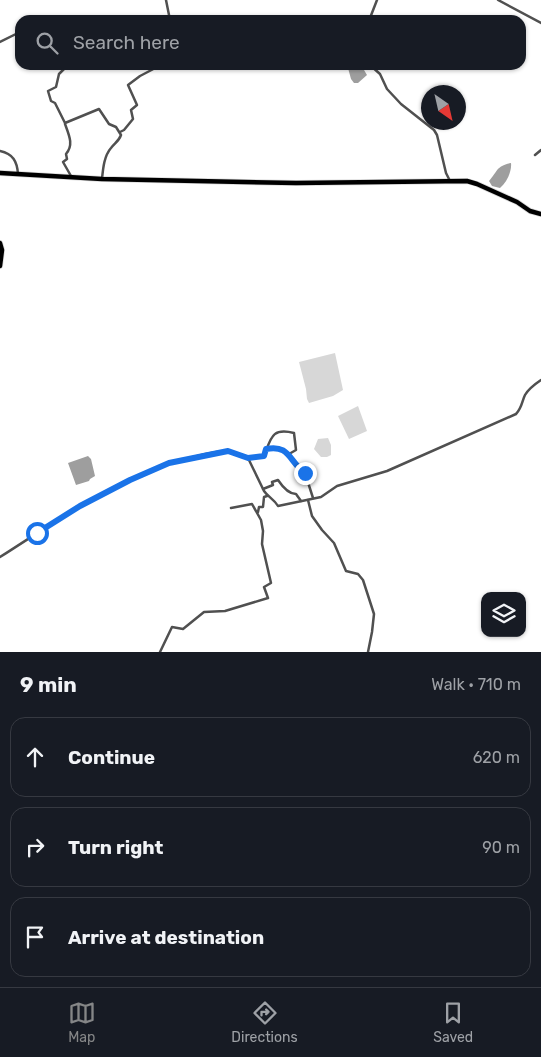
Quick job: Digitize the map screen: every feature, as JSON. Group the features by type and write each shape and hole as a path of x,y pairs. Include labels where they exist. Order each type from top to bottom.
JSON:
{"highway":[{"path":"0,173 102,179 296,183 467,182 477,184 517,202 530,211 541,214"},
{"path":"0,243 2,250 0,266"}],"street":[{"path":"166,0 169,15"},
{"path":"371,15 377,0"},
{"path":"498,0 541,23"},
{"path":"0,42 15,34"},
{"path":"63,70 58,74 57,85 48,91 51,101 55,103 71,140 69,151 66,154 67,159 63,162 71,176"},
{"path":"120,132 133,119 131,110 137,105 128,86 151,70"},
{"path":"376,70 380,74 387,88 401,104 434,130 437,135 446,173 451,181"},
{"path":"64,122 73,121 82,115 99,109 109,124 116,127 120,132 120,139 112,146 103,166 102,179"},
{"path":"535,155 541,150"},
{"path":"0,152 9,154 15,160 18,174"},
{"path":"248,458 267,496 274,499 278,506 321,497 337,486 387,471 516,414 520,410 531,387 541,380"},
{"path":"0,557 80,506 152,470 191,458 228,451 248,458 264,456 271,438 280,430 294,433 296,450 289,454"},
{"path":"266,449 279,448 289,454 297,467 305,473 313,498"},
{"path":"263,489 273,485 274,481 278,480 283,487 292,494 296,494 301,501"},
{"path":"258,515 258,508 263,506 264,497 267,496"},
{"path":"308,500 312,516 339,551 346,571 358,574 363,580 374,614 368,652"},
{"path":"160,652 172,627 183,629 204,612 225,611 268,598 264,587 271,583 262,544 263,528 258,515 252,504 231,508"}],"shaded area":[{"path":"349,70 364,70 367,75 358,83 354,83"},
{"path":"511,163 510,173 503,186 500,188 492,186 489,181 498,169"},
{"path":"335,353 343,390 333,396 309,403 299,362"},
{"path":"358,406 367,431 349,439 338,416"},
{"path":"328,438 331,445 331,455 321,457 314,449 318,439"},
{"path":"88,456 91,459 95,476 89,481 76,485 68,463"}],"route":[{"path":"37,533 80,506 130,480 169,463 199,456 228,451 253,459 264,456 266,449 279,448 289,454 297,467 305,473"}]}
